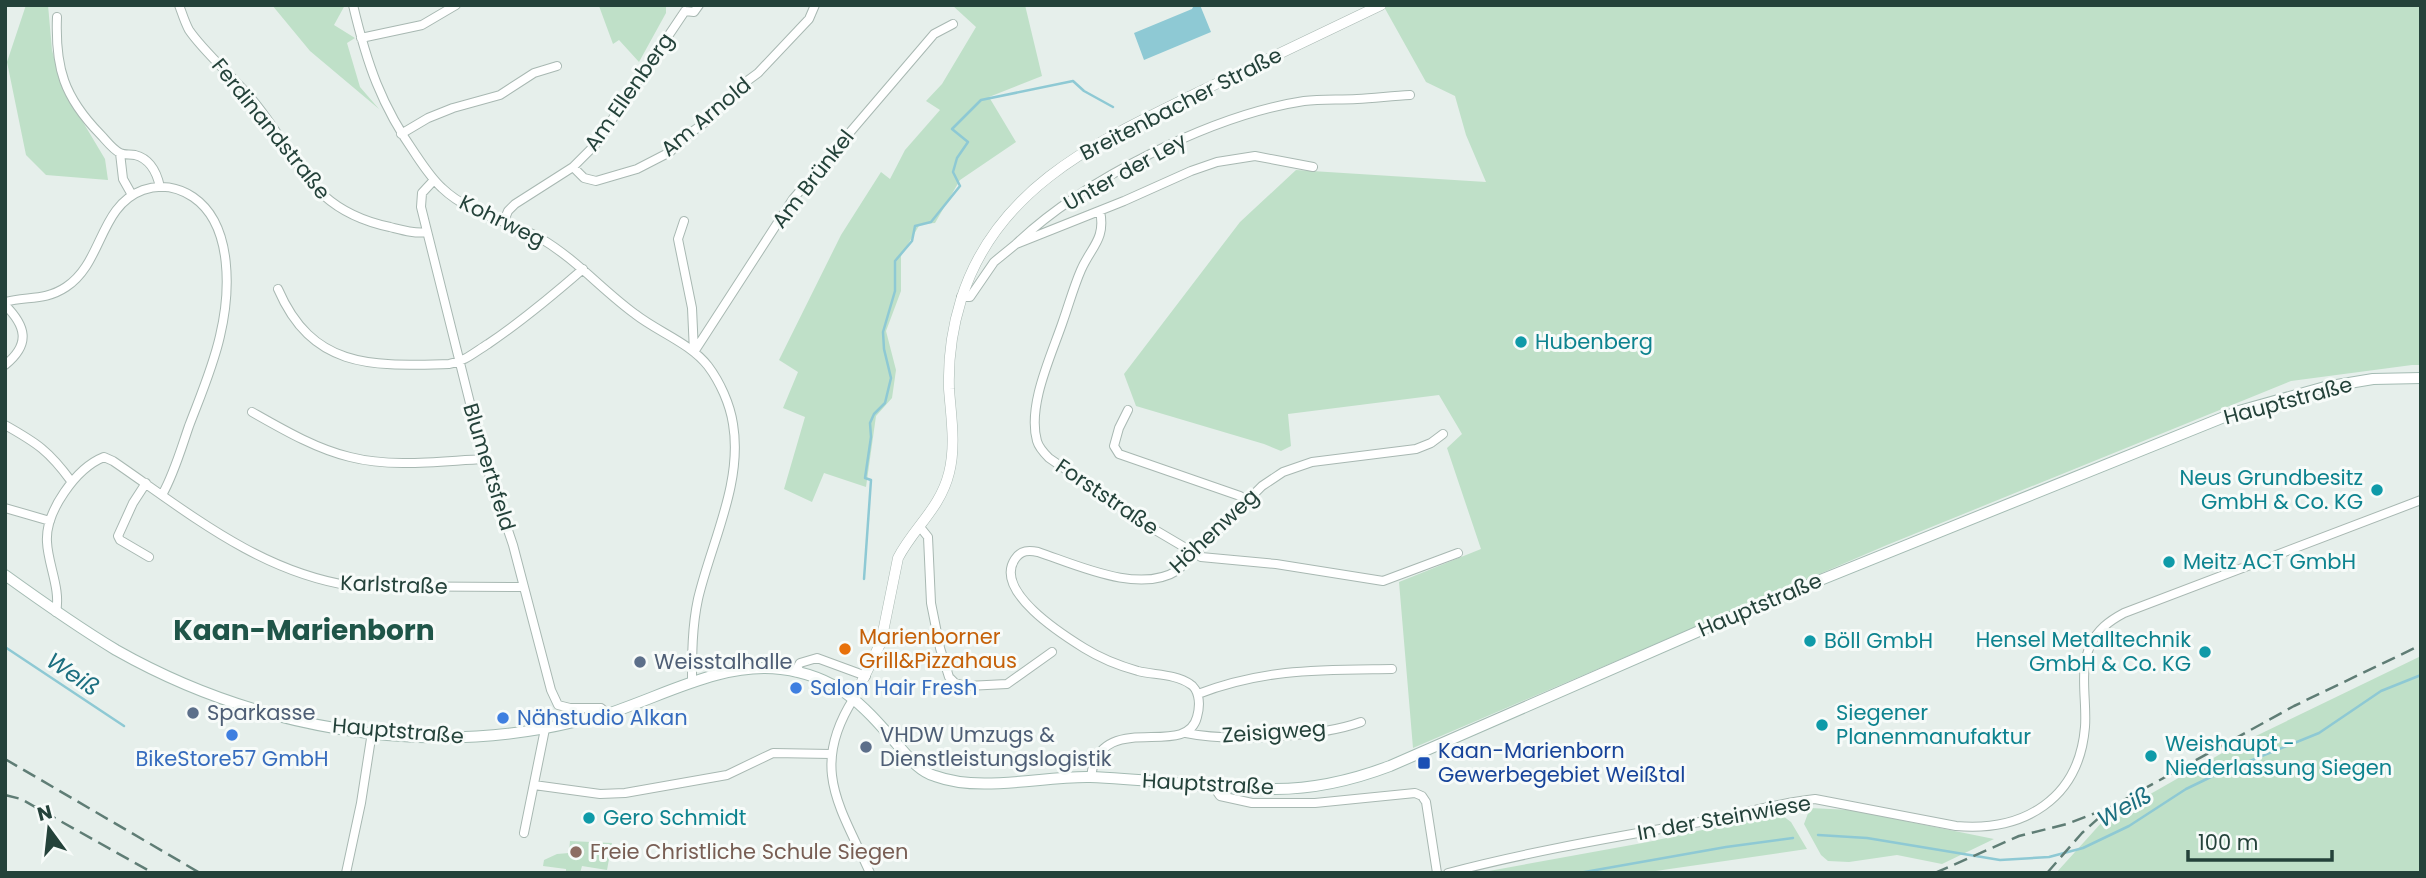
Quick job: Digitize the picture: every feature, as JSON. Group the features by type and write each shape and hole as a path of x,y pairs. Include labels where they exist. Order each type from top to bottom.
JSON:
{"main road":[{"name":"Hauptstraße","path":"5,575 56,612 118,651 216,696 263,712 335,728 428,737 484,737 545,729 608,714 692,683 737,670 766,668 795,671 840,688 854,698 909,758 935,777 973,783 1091,778 1213,786 1318,786 1370,774 1773,599 2239,411 2325,387 2372,379 2421,378"}],"street":[{"name":"Ferdinandstraße","path":"179,5 190,30 252,99 309,181 324,196 340,209 380,225 427,232"},
{"name":"Kohrweg","path":"353,5 378,91 401,134 443,190 465,205 557,248 638,317 694,352 708,366 721,387 730,410 735,443 734,468 697,603 693,632 692,683"},
{"path":"361,38 422,25 456,5"},
{"name":"Am Ellenberg","path":"504,221 515,204 573,167 595,145 683,8 695,12 699,5"},
{"name":"Am Arnold","path":"573,167 584,178 596,181 637,169 670,152 682,139 707,121 743,84 758,74 809,19 815,5"},
{"name":"Breitenbacher Straße","path":"854,698 881,642 898,558 903,547 938,502 949,473 952,443 949,361 953,332 961,297 987,242 1031,190 1082,153 1144,119 1381,5"},
{"path":"57,17 57,55 66,85 79,110 120,153 143,158 155,171 160,187"},
{"name":"Am Brünkel","path":"694,352 793,199 934,34 953,24"},
{"path":"401,134 428,118 500,95 534,73 557,66"},
{"name":"Unter der Ley","path":"961,297 970,297 994,261 1055,211 1139,160 1216,126 1304,101 1410,95"},
{"path":"120,153 123,179 132,195"},
{"path":"1016,244 1191,171 1241,157 1269,157 1313,167"},
{"name":"Blumertsfeld","path":"434,180 422,193 421,200 427,232 484,459 513,545 551,690 558,705 570,708 601,708 608,714"},
{"path":"5,303 49,296 72,284 82,272 118,207 132,195 160,187 175,188 200,202 212,216 223,251 225,310 215,354 162,495"},
{"name":"Forststraße","path":"1100,211 1100,238 1082,270 1040,388 1036,410 1037,440 1041,450 1049,458 1145,524 1201,558 1276,564 1383,581 1458,553"},
{"path":"684,220 678,239 692,308 694,352"},
{"path":"278,289 286,307 310,335 328,349 348,359 382,365 460,363 540,307 583,269"},
{"path":"5,303 19,318 23,330 21,348 5,365"},
{"path":"1128,410 1114,446 1119,454 1240,496 1247,501"},
{"path":"252,412 348,457 374,461 428,462 484,459"},
{"path":"5,425 45,449 71,481 50,521 46,540 55,581 56,612"},
{"name":"Höhenweg","path":"1198,694 1191,684 1181,679 1137,671 1118,664 1087,650 1058,632 1023,600 1013,582 1011,573 1014,560 1029,550 1108,575 1155,580 1178,570 1269,480 1300,464 1416,449 1443,434"},
{"name":"Karlstraße","path":"71,481 92,461 104,457 234,544 288,570 325,582 379,587 524,587"},
{"path":"146,483 133,503 118,536 120,540 149,558"},
{"name":"In der Steinwiese","path":"1448,873 1499,860 1706,821 1792,801 1815,799 1956,826 1980,828 2021,819 2050,801 2065,785 2077,764 2085,728 2085,664 2097,633 2109,621 2149,603 2421,500"},
{"path":"5,508 50,521"},
{"path":"920,527 928,537 931,603 940,648 949,677 955,683 967,687 1007,684 1052,652"},
{"path":"795,671 800,663 817,658 866,676"},
{"path":"1091,778 1095,758 1103,747 1130,738 1178,736 1186,733 1195,726 1199,709 1198,694 1228,682 1289,671 1392,669"},
{"path":"854,698 836,730 831,754 832,778 836,797 870,873"},
{"name":"Zeisigweg","path":"1186,733 1202,736 1279,736 1361,722"},
{"path":"524,833 545,729"},
{"path":"346,873 372,732"},
{"path":"534,785 600,794 625,793 727,775 773,753 831,754"},
{"path":"1213,786 1220,796 1252,803 1315,803 1415,793 1422,796 1426,802 1437,873"}],"green space":[{"path":"26,5 48,5 52,50 62,87 105,159 108,180 46,175 26,155 7,62"},
{"path":"272,5 345,5 334,25 355,38 347,43 360,87 379,109 310,51"},
{"path":"666,5 666,13 639,62 619,40 613,44 599,6"},
{"path":"952,5 1025,5 1042,76 989,97 1016,142 960,180 935,223 920,224 901,256 901,291 886,331 896,370 892,398 876,416 866,487 824,473 812,502 784,489 805,417 783,408 798,372 779,360 841,235 881,172 890,179 905,150 940,110 926,101 942,84 976,27"},
{"path":"1383,5 2421,5 2421,365 2291,381 1887,545 1413,748 1399,582 1481,549 1447,448 1462,434 1439,395 1288,414 1291,446 1281,451 1136,406 1124,374 1240,222 1296,170 1486,182 1466,135 1455,96 1426,82"},
{"path":"2421,656 2421,873 2056,873 2103,821 2231,748"},
{"path":"1810,808 1851,810 1994,839 1942,864 1897,855 1849,862 1828,861 1821,855 1804,824"},
{"path":"1779,813 1791,822 1807,849 1642,873 1478,873 1648,842"},
{"path":"570,841 612,843 607,870 582,866 580,873 566,873 566,869 543,866 544,860 557,854 569,853"}],"water":[{"path":"1194,5 1200,5 1211,32 1144,60 1134,33 1192,9"}],"waterway":[{"path":"864,579 871,480 865,478 871,437 870,423 874,414 885,403 891,378 883,332 895,291 895,261 912,241 915,226 931,222 960,186 953,172 957,158 968,142 952,129 981,100 1073,81 1084,91 1113,107"},
{"name":"Weiß","path":"5,647 124,726"},
{"name":"Weiß","path":"1818,835 1867,838 2000,860 2049,857 2083,848 2129,826 2186,789 2319,733 2381,691 2421,675"},
{"name":"Weiß","path":"1579,873 1793,838"}],"railway":[{"path":"2047,873 2082,833 2111,807 2294,706 2421,645"},
{"path":"5,759 200,873"},
{"path":"5,795 21,799 153,873"},
{"path":"1935,873 2019,836 2067,824 2098,812"}],"place":[{"name":"Hubenberg","path":"1521,342"},
{"name":"Neus Grundbesitz GmbH & Co. KG","path":"2377,490"},
{"name":"Meitz ACT GmbH","path":"2169,562"},
{"name":"Böll GmbH","path":"1810,641"},
{"name":"Marienborner Grill&Pizzahaus","path":"845,649"},
{"name":"Hensel Metalltechnik GmbH & Co. KG","path":"2205,652"},
{"name":"Weisstalhalle","path":"640,662"},
{"name":"Salon Hair Fresh","path":"796,688"},
{"name":"Sparkasse","path":"193,713"},
{"name":"Nähstudio Alkan","path":"503,718"},
{"name":"Siegener Planenmanufaktur","path":"1822,725"},
{"name":"BikeStore57 GmbH","path":"232,735"},
{"name":"VHDW Umzugs & Dienstleistungslogistik","path":"866,747"},
{"name":"Weishaupt - Niederlassung Siegen","path":"2151,756"},
{"name":"Kaan-Marienborn Gewerbegebiet Weißtal","path":"1424,763"},
{"name":"Gero Schmidt","path":"589,818"},
{"name":"Freie Christliche Schule Siegen","path":"576,852"}],"district":[{"name":"Kaan-Marienborn","path":"304,630"}]}
